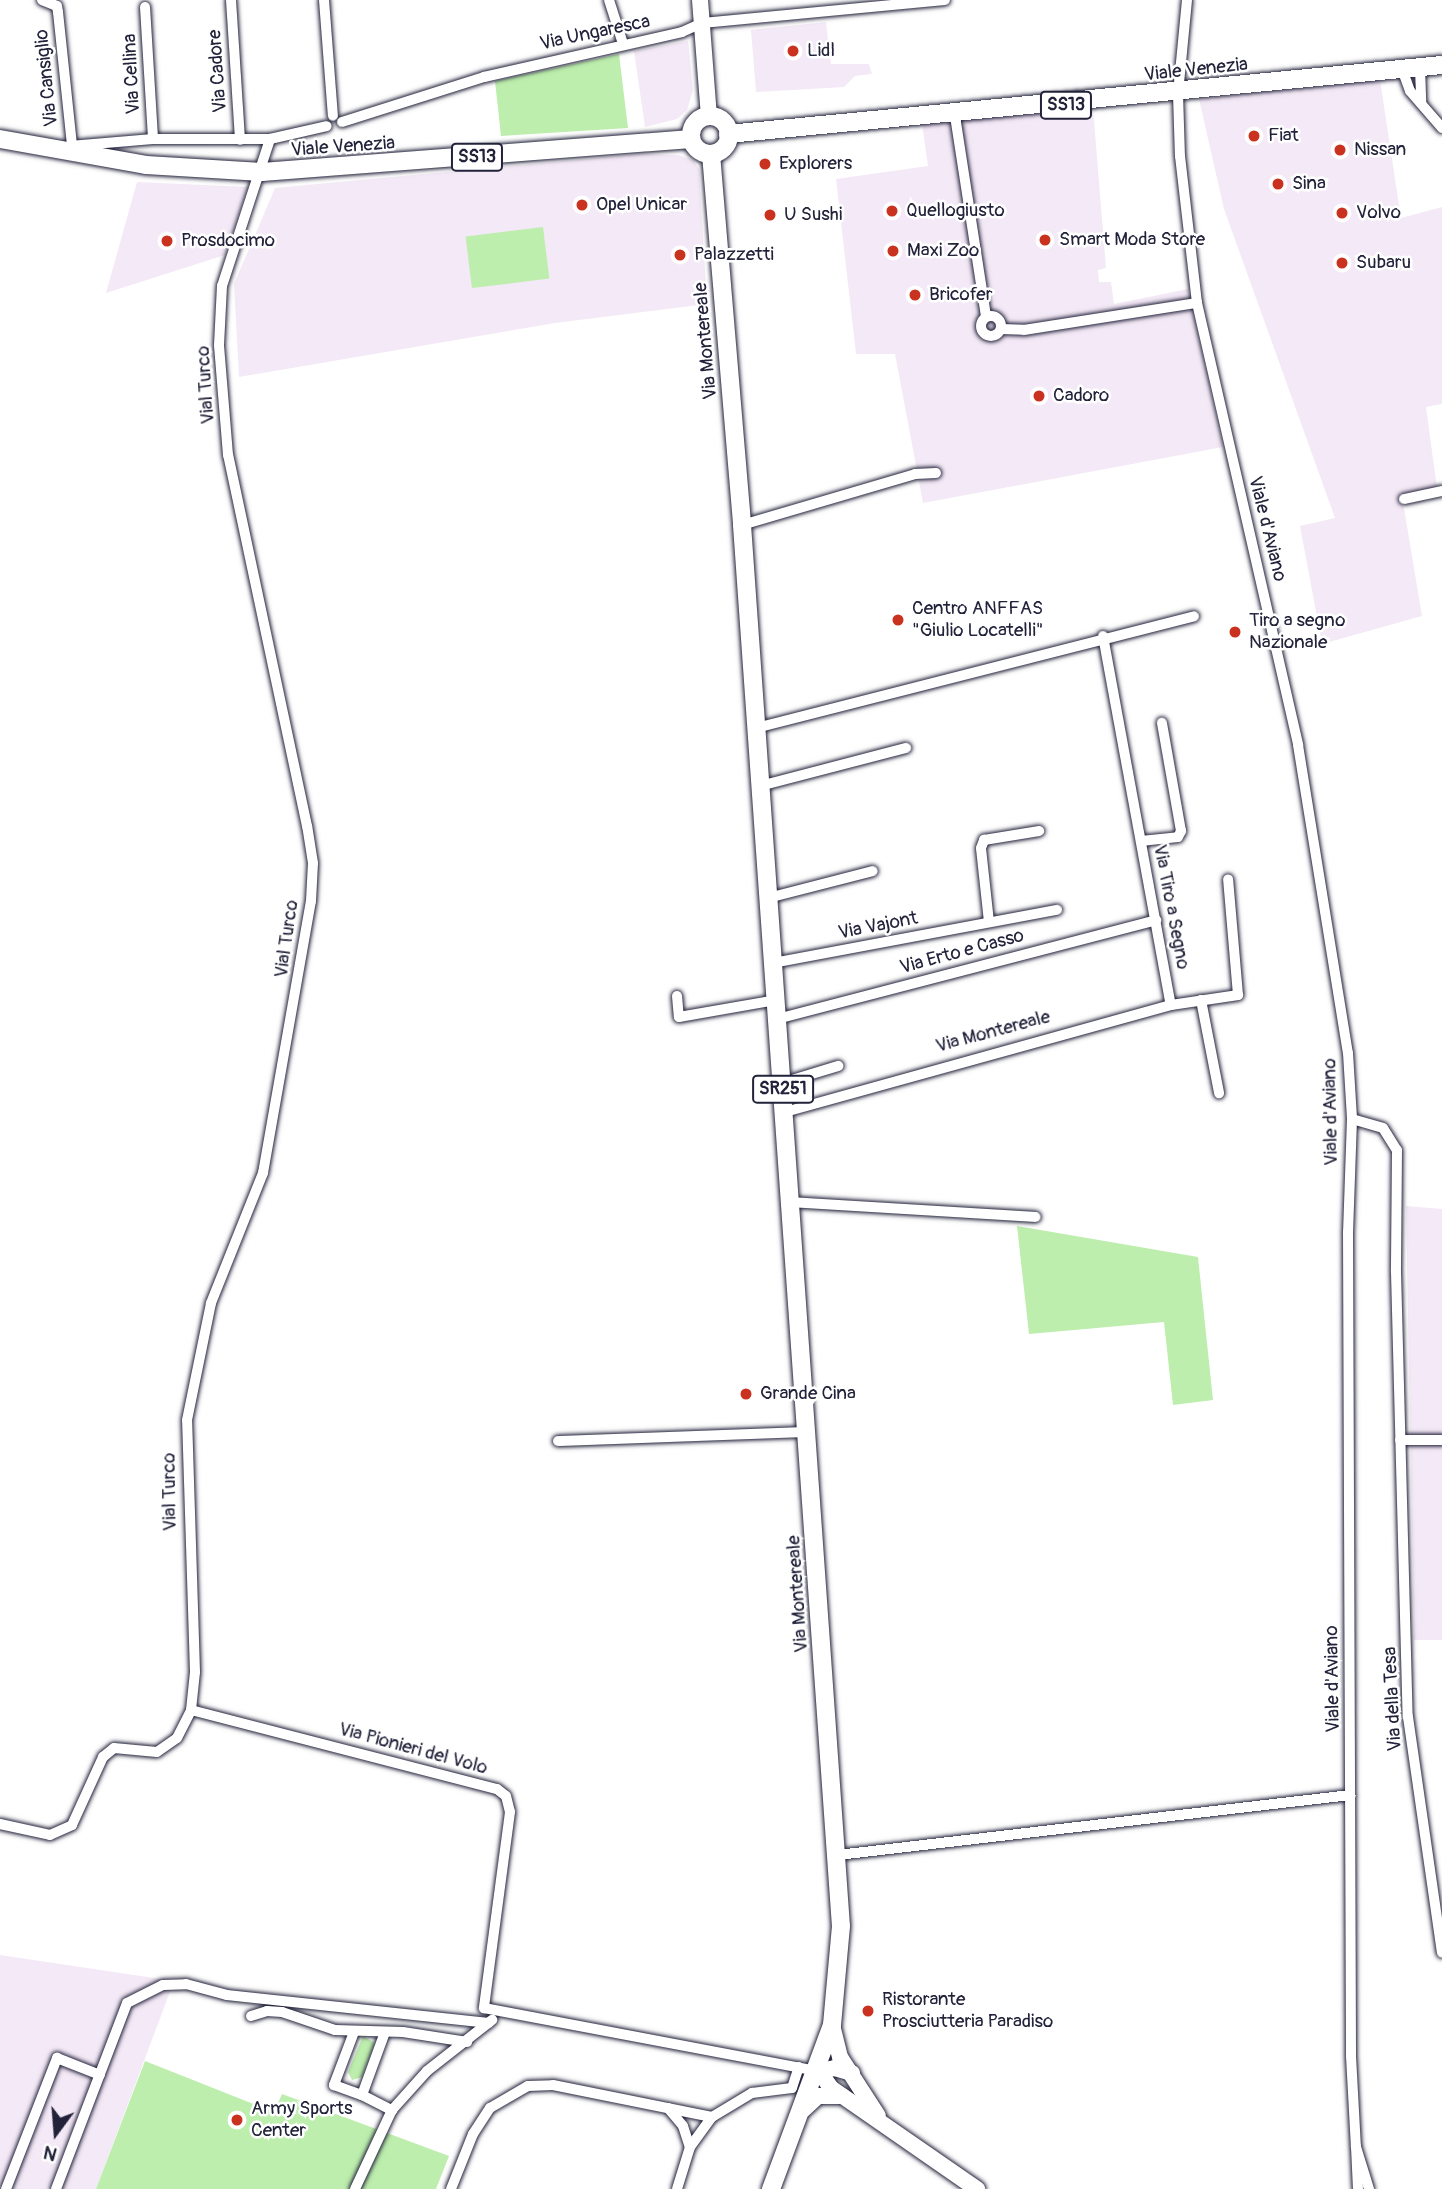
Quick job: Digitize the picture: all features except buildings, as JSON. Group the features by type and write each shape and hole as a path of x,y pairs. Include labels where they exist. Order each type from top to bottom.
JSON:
{"main road":[{"path":"701,0 709,117"},
{"name":"Viale Venezia","path":"728,134 955,116 1442,65"},
{"path":"709,117 724,123 728,134 725,145 711,154 696,148 691,139 695,123 709,117"},
{"name":"Viale Venezia","path":"0,141 28,147 65,149 159,167 262,172 691,139"},
{"name":"Via Montereale","path":"711,154 742,525 838,1855 841,1960 832,2025 819,2071"},
{"path":"832,2025 835,2043 880,2118"},
{"path":"819,2071 835,2068 852,2074"},
{"path":"819,2071 842,2096 880,2118 977,2189"},
{"name":"SR251","path":"771,2189 819,2071"},
{"path":"803,2110 818,2096 842,2096"}],"street":[{"name":"Via Cansiglio","path":"42,0 57,6 65,149"},
{"name":"Via Cadore","path":"231,0 240,139"},
{"path":"65,149 153,139 270,139 327,127 337,119 324,0"},
{"path":"609,0 623,44"},
{"name":"Via Ungaresca","path":"337,119 484,77 702,23 945,0"},
{"name":"Viale d'Aviano","path":"1187,0 1178,94 1180,156 1197,303 1298,745 1348,1053 1353,1119 1348,1232 1351,2056 1358,2189"},
{"name":"Via Cellina","path":"145,7 153,139"},
{"path":"1411,68 1405,83 1442,128"},
{"path":"1411,68 1421,103"},
{"path":"955,116 986,317 981,327 985,334 993,336 1001,329 1024,330 1197,303"},
{"name":"Vial Turco","path":"191,1710 195,1672 187,1420 211,1303 263,1173 302,967 313,876 307,826 228,455 219,345 222,286 262,172 270,139"},
{"path":"986,317 998,318 1001,329"},
{"path":"742,525 915,474 936,473"},
{"path":"1404,499 1442,491"},
{"path":"757,727 1103,636 1194,616"},
{"name":"Via Tiro a Segno","path":"1103,636 1171,1005"},
{"path":"1141,841 1178,837 1181,831 1162,723"},
{"path":"760,786 905,748"},
{"path":"989,922 981,848 985,840 1039,831"},
{"path":"768,898 873,871"},
{"path":"1171,1005 1238,995 1228,879"},
{"name":"Via Vajont","path":"773,963 1057,910"},
{"name":"Via Erto e Casso","path":"777,1019 1156,920"},
{"path":"677,996 679,1017 776,1000"},
{"path":"1201,1000 1219,1093"},
{"name":"Via Montereale","path":"785,1112 1171,1005"},
{"path":"782,1083 838,1066"},
{"name":"Via della Tesa","path":"1353,1119 1383,1128 1397,1150 1408,1717 1442,1953"},
{"path":"790,1202 1036,1217"},
{"path":"558,1441 807,1432"},
{"path":"1401,1440 1442,1440"},
{"path":"0,1824 50,1835 72,1825 103,1758 114,1748 157,1752 177,1738 191,1710"},
{"name":"Via Pionieri del Volo","path":"191,1710 498,1789 506,1796 510,1812 484,2008 502,2011"},
{"path":"838,1855 1350,1796"},
{"path":"56,2189 127,2003 163,1985 186,1984 227,1994 489,2023"},
{"path":"355,2189 392,2109 427,2071 467,2042 502,2011 819,2071"},
{"path":"251,2016 282,2012 354,2032 385,2032 467,2042"},
{"path":"354,2032 334,2085 392,2109"},
{"path":"362,2095 385,2032"},
{"path":"6,2189 57,2058 100,2075"},
{"path":"677,2189 690,2147 712,2117 752,2094 792,2088 799,2067"},
{"path":"451,2189 473,2134 490,2108 528,2086 553,2085 712,2117"},
{"path":"668,2109 683,2126 690,2147"},
{"name":"Viale d'Aviano","path":"1356,2147 1369,2189"}],"shaded area":[{"name":"Lidl","path":"826,22 831,64 869,64 872,74 855,76 844,87 756,92 751,30"},
{"path":"688,41 693,90 687,110 677,119 645,127 634,51"},
{"name":"Sina","path":"1380,80 1401,218 1442,207 1442,404 1426,407 1437,488 1402,496 1422,616 1322,644 1300,526 1335,518 1224,209 1199,99"},
{"path":"1093,108 1106,268 1098,270 1099,282 1111,282 1114,304 1188,289 1223,447 923,503 895,354 856,354 836,179 928,166 922,124"},
{"path":"640,154 678,155 693,160 699,169 707,304 555,323 239,377 234,284 275,188"},
{"path":"137,182 248,187 225,255 106,293"},
{"path":"1406,1206 1442,1209 1442,1640 1414,1640"},
{"path":"0,1955 174,1981 96,2189 0,2189"}],"green space":[{"path":"619,54 628,128 501,136 495,81"},
{"path":"543,227 549,279 472,288 466,237"},
{"path":"1017,1226 1198,1257 1213,1400 1173,1405 1164,1322 1029,1334"},
{"path":"363,2036 375,2043 362,2077 352,2080 348,2072"},
{"name":"Army Sports Center","path":"145,2061 274,2112 282,2094 449,2156 436,2189 96,2189"}],"place":[{"name":"Lidl","path":"793,51"},
{"name":"Fiat","path":"1254,136"},
{"name":"Nissan","path":"1340,150"},
{"name":"Explorers","path":"765,164"},
{"name":"Sina","path":"1278,184"},
{"name":"Opel Unicar","path":"582,205"},
{"name":"Quellogiusto","path":"892,211"},
{"name":"Volvo","path":"1342,213"},
{"name":"U Sushi","path":"770,215"},
{"name":"Smart Moda Store","path":"1045,240"},
{"name":"Prosdocimo","path":"167,241"},
{"name":"Maxi Zoo","path":"893,251"},
{"name":"Palazzetti","path":"680,255"},
{"name":"Subaru","path":"1342,263"},
{"name":"Bricofer","path":"915,295"},
{"name":"Cadoro","path":"1039,396"},
{"name":"Centro ANFFAS \"Giulio Locatelli\"","path":"898,620"},
{"name":"Tiro a segno Nazionale","path":"1235,632"},
{"name":"Grande Cina","path":"746,1394"},
{"name":"Ristorante Prosciutteria Paradiso","path":"868,2011"},
{"name":"Army Sports Center","path":"237,2120"}]}
